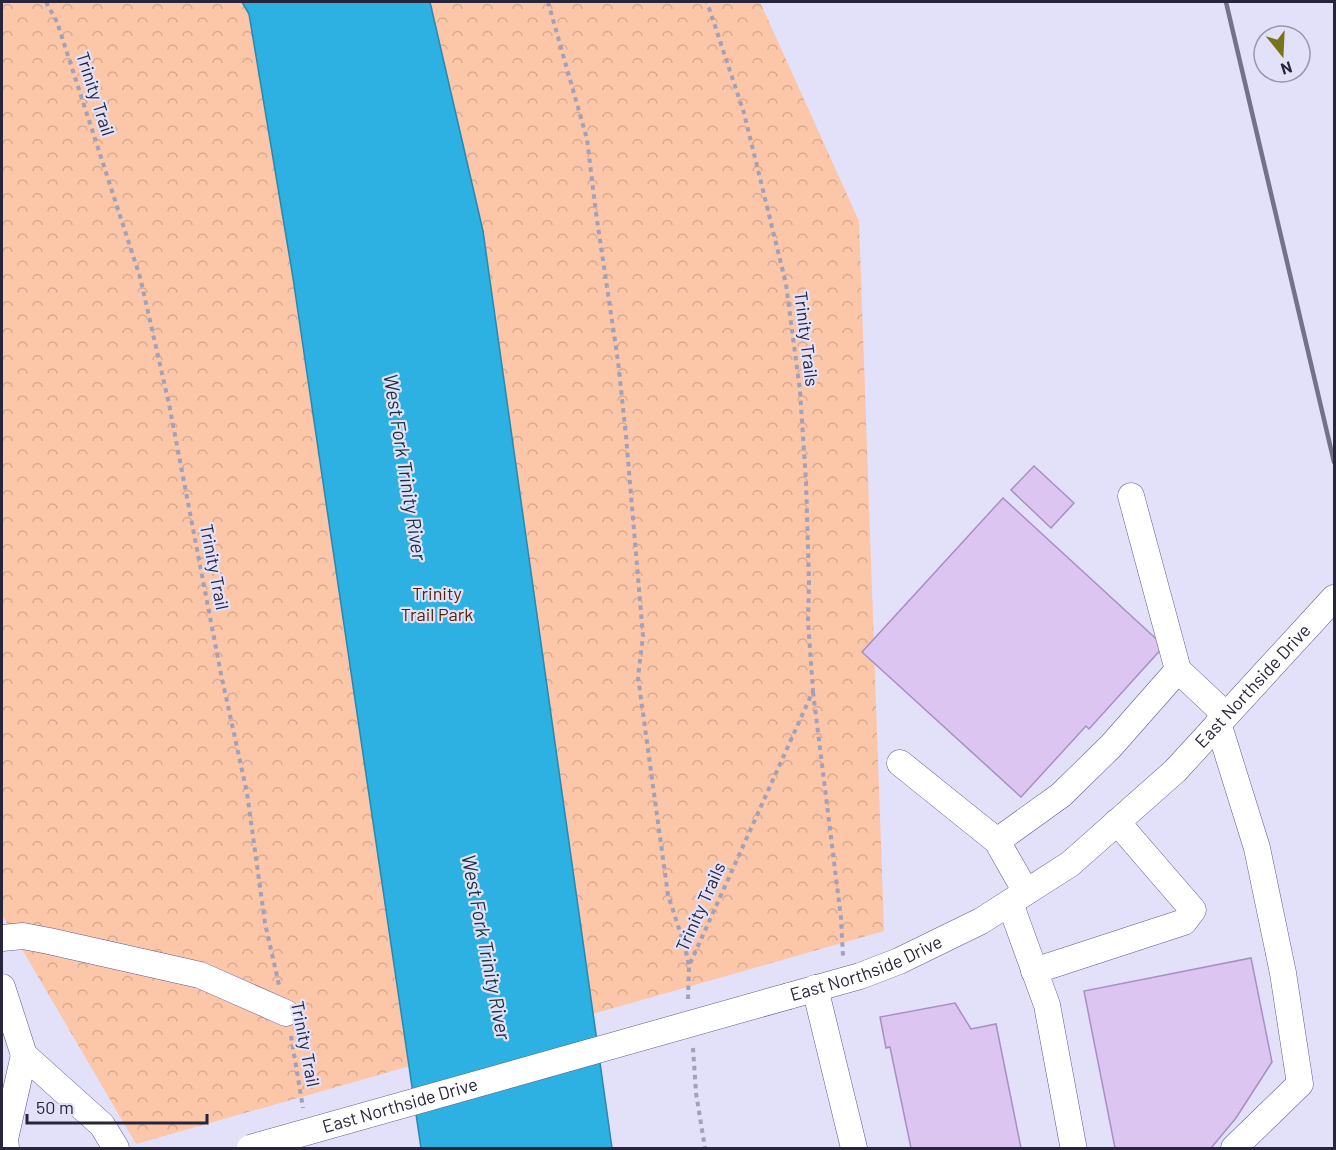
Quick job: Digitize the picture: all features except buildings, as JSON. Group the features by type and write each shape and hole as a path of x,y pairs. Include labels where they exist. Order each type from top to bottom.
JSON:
{"street":[{"path":"1131,496 1178,670 1222,719 1257,848 1283,973 1300,1084 1234,1149"},
{"name":"East Northside Drive","path":"250,1149 844,981 899,961 981,921 1070,864 1175,771 1335,598"},
{"path":"997,841 1060,795 1111,746 1178,670"},
{"path":"900,763 997,841 1018,897 1034,971 1047,1005 1073,1145"},
{"path":"1034,971 1184,922 1193,910 1118,822"},
{"path":"2,938 23,936 200,975 285,1013"},
{"path":"2,987 24,1055 102,1125 116,1149"},
{"path":"815,988 851,1145"},
{"path":"6,1149 4,1139 24,1055"}],"path":[{"name":"Trinity Trail","path":"46,2 57,22 140,277 169,404 221,674 247,793 265,923 294,1047 304,1115"},
{"path":"548,2 587,139 627,436 643,636 638,677 668,895 689,966"},
{"name":"Trinity Trails","path":"706,2 744,113 786,284 800,391 806,481 808,621 813,691 841,918 844,981"},
{"name":"Trinity Trails","path":"689,1010 687,986 689,966 813,691"},
{"path":"692,1045 696,1093 705,1149"}],"green space":[{"name":"Trinity Trail Park","path":"2,2 760,2 859,221 884,931 136,1144 2,915"}],"water":[{"name":"West Fork Trinity River","path":"242,2 430,2 483,231 612,1148 421,1148 293,278 249,14"}],"railway":[{"path":"1226,2 1334,462"}]}
